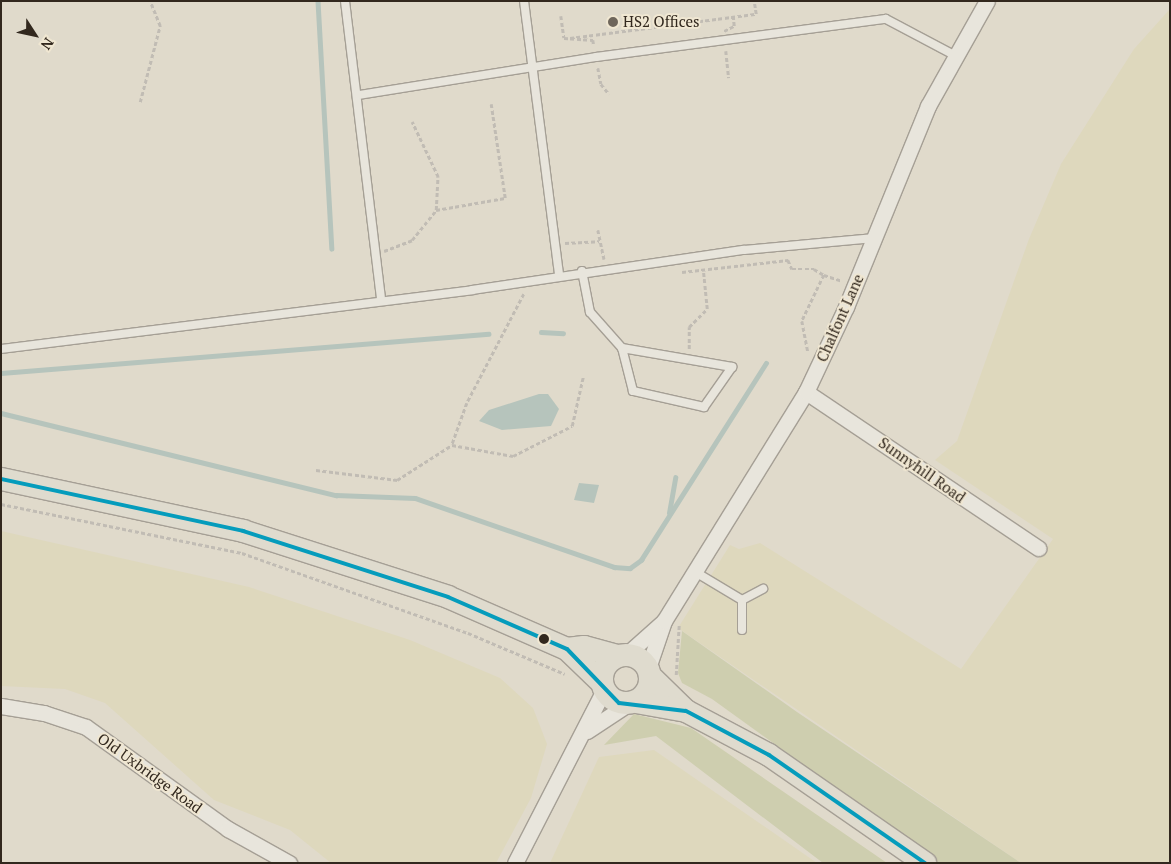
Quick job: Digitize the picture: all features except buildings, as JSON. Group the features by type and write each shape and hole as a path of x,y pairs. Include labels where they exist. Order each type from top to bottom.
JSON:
{"main road":[{"path":"1,479 244,531 448,597 567,649 602,686 608,697 632,703 686,711"},
{"path":"567,649 584,647 623,655 649,672 686,711 769,755 925,863"},
{"path":"602,686 605,666 623,655"},
{"path":"632,703 647,692 649,672"}],"street":[{"name":"Chalfont Lane","path":"623,655 664,621 696,573 806,392 874,238 928,106 954,55 987,1"},
{"name":"Sunnyhill Road","path":"806,392 1038,548"},
{"name":"Chalfont Lane","path":"649,672 664,621"},
{"path":"515,863 583,733 602,686"},
{"path":"583,733 632,703"},
{"name":"Old Uxbridge Road","path":"1,706 44,713 86,727 260,858 288,863"}],"lane":[{"path":"345,1 359,95 381,300"},
{"path":"524,1 559,275"},
{"path":"359,95 532,67 886,20 954,55"},
{"path":"1,349 845,237 874,238"},
{"path":"582,272 590,312 622,348 633,391 704,407 732,367 622,348"},
{"path":"696,573 742,600"},
{"path":"742,600 763,588"},
{"path":"742,600 742,630"}],"path":[{"path":"140,102 160,26 150,1"},
{"path":"570,38 756,14 754,1"},
{"path":"436,210 505,198 491,104"},
{"path":"376,254 412,240 436,210 438,177 412,122"},
{"path":"598,230 602,259 628,256 629,265"},
{"path":"554,244 599,241"},
{"path":"676,272 788,260 792,269 814,269 824,275 802,321 809,357 819,364"},
{"path":"688,359 689,327 708,309 703,270"},
{"path":"316,470 397,480 452,445 467,403 532,280"},
{"path":"452,445 513,456 572,426 583,377"},
{"path":"1,504 242,552 468,632 568,675"}],"shaded area":[{"path":"1170,9 1170,863 1021,863 678,628 730,545 739,549 760,543 961,669 1053,539 935,460 957,441 1029,239 1061,164 1134,49"},
{"path":"539,394 548,394 559,409 551,426 502,430 479,421 489,410"},
{"path":"579,483 599,485 594,503 574,500"},
{"path":"1,531 249,587 410,640 500,678 533,708 547,744 531,798 496,863 331,863 290,830 214,800 105,703 65,689 1,686"},
{"path":"654,750 817,863 550,863 599,757"}],"green space":[{"path":"682,631 797,712 1021,863 940,863 712,699 682,683 678,673"},
{"path":"634,714 691,728 887,863 823,863 656,736 604,745"}],"waterway":[{"path":"318,1 332,249"},
{"path":"541,332 563,333"},
{"path":"1,373 488,334"},
{"path":"1,413 336,495 415,498 614,567 630,568 641,560 766,363"},
{"path":"669,513 675,478"}],"transit line":[{"path":"1,479 243,531 448,597 567,649 619,703 686,711 769,755 925,863"}],"place":[{"name":"HS2 Offices","path":"613,22"}]}
